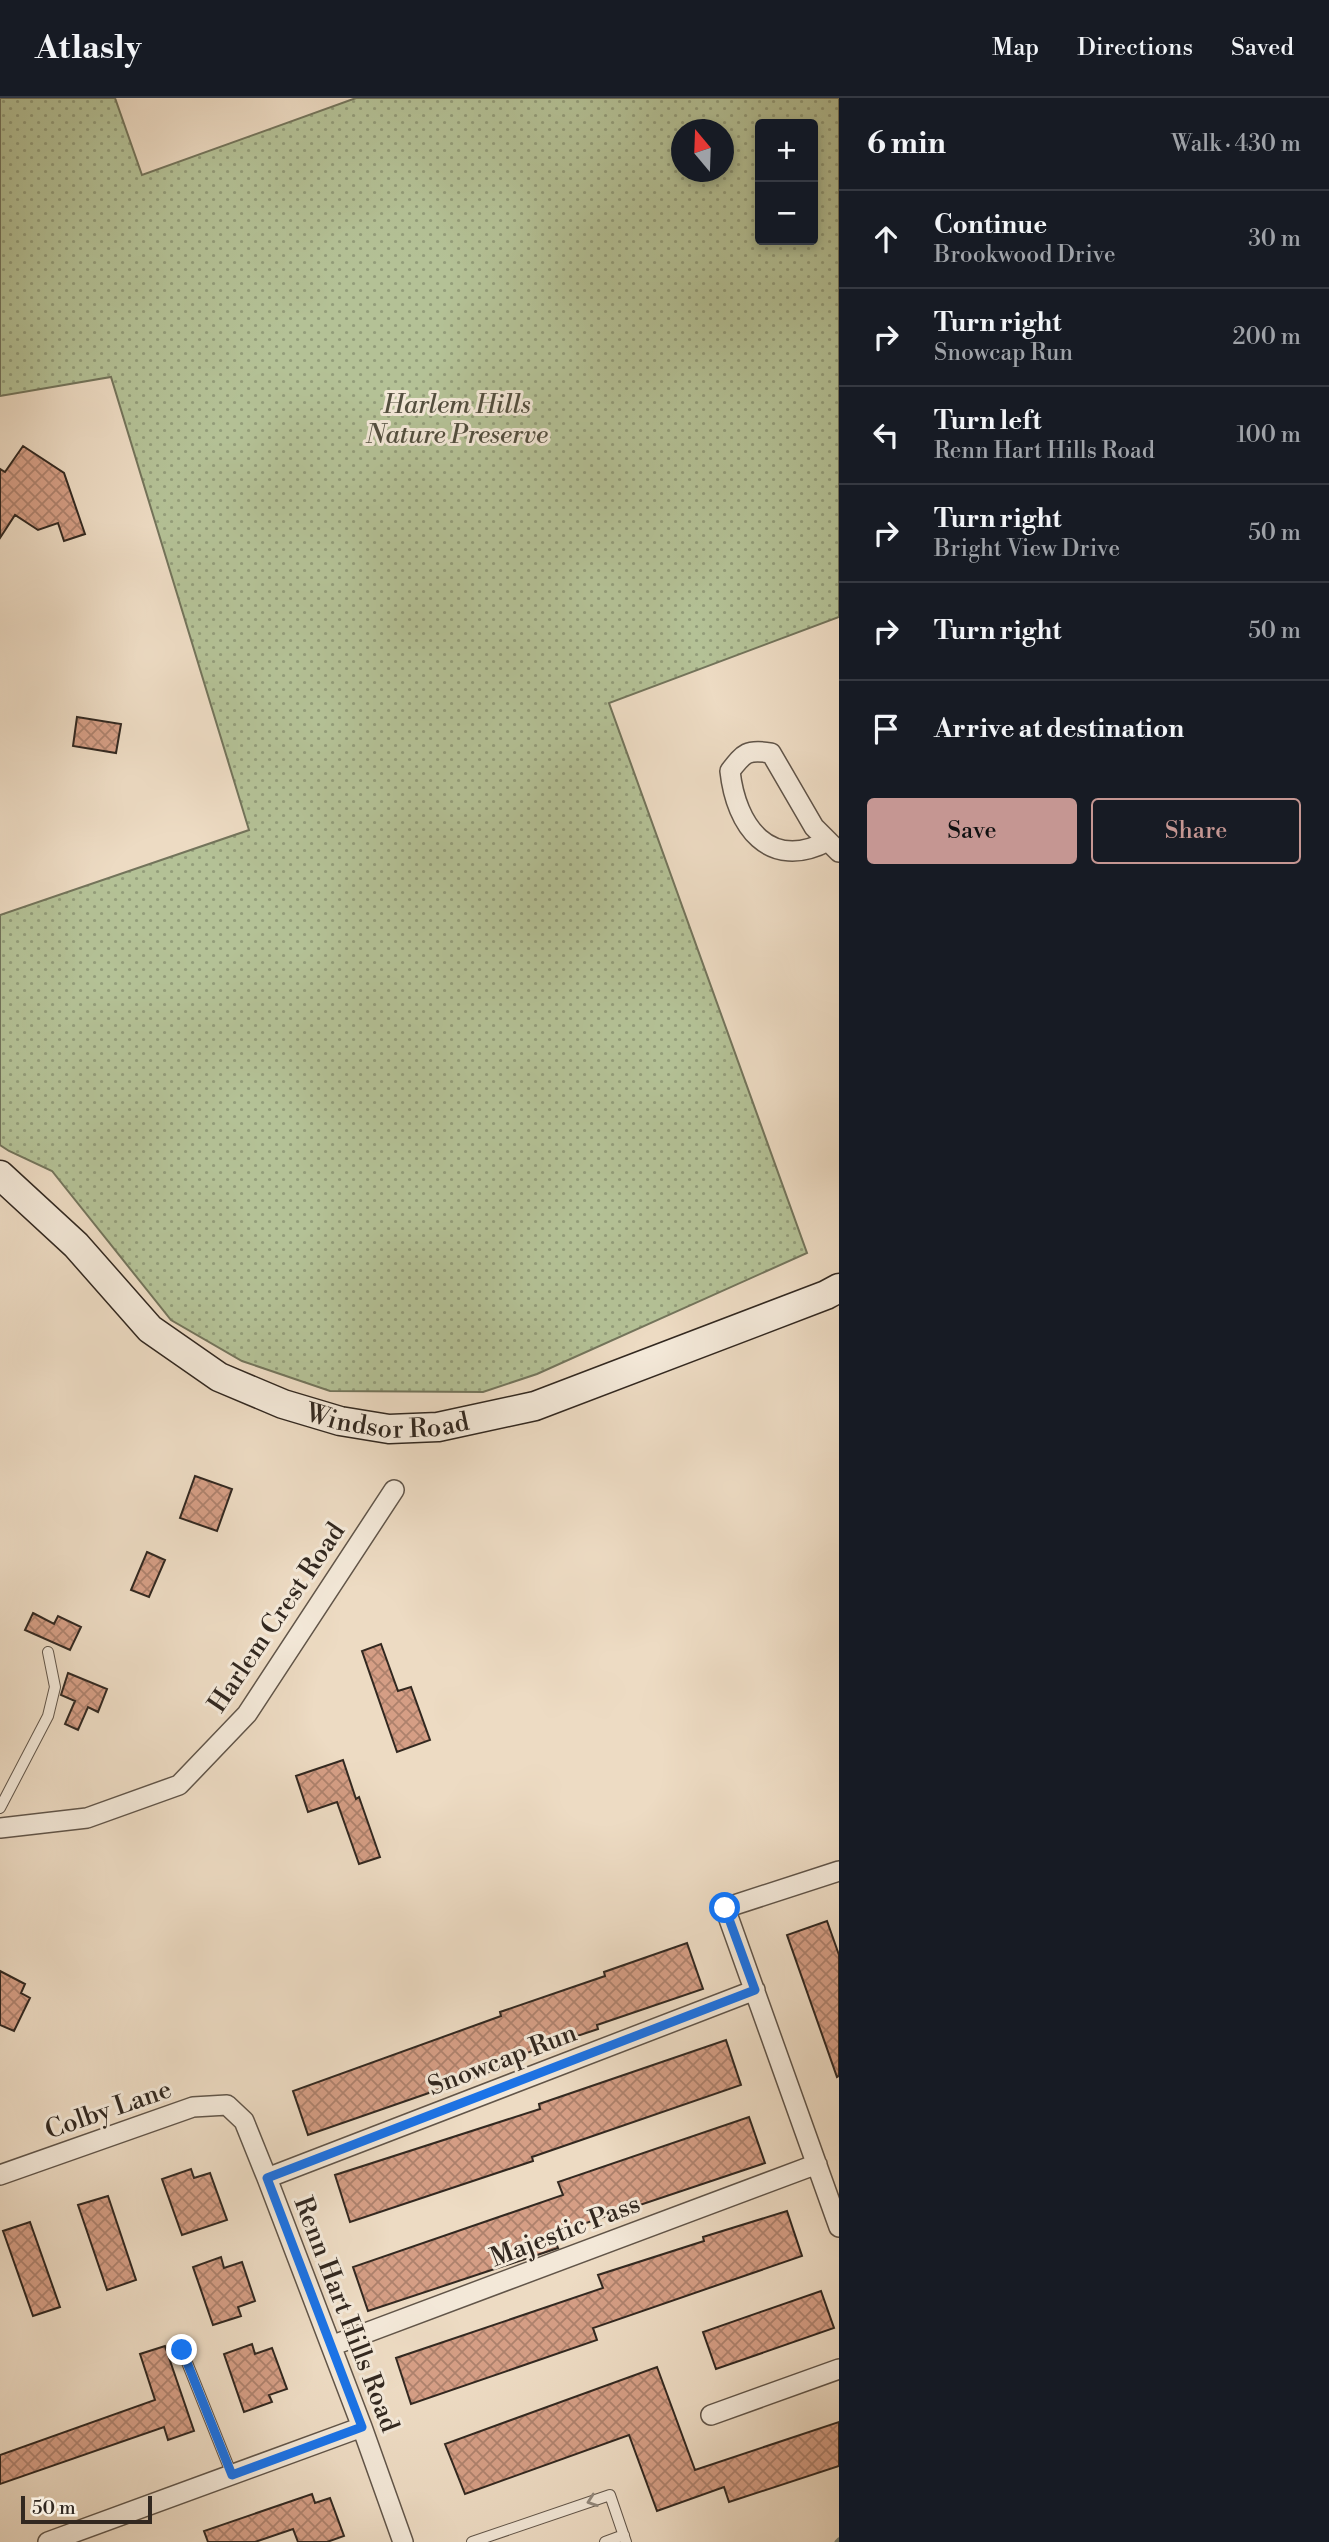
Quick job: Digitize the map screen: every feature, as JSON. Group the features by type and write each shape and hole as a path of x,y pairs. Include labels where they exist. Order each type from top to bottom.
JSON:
{"street":[{"path":"753,750 771,753 814,827 834,846 786,851 766,845 749,828 732,794 730,771 741,757 753,750"},
{"name":"Windsor Road","path":"0,1175 76,1245 150,1329 219,1377 283,1404 340,1421 389,1429 439,1427 535,1406 839,1288"},
{"name":"Harlem Crest Road","path":"0,1828 88,1818 180,1785 247,1714 394,1490"},
{"path":"839,1871 725,1908 839,2227"},
{"name":"Snowcap Run","path":"267,2178 755,1990"},
{"name":"Renn Hart Hills Road","path":"193,2107 227,2105 244,2121 362,2427 403,2542"},
{"name":"Colby Lane","path":"0,2175 193,2107"},
{"name":"Majestic Pass","path":"331,2346 817,2164"},
{"path":"711,2415 839,2369"},
{"path":"48,2542 362,2427"}],"lane":[{"path":"0,1808 48,1716 55,1687 48,1651"},
{"path":"182,2350 232,2475"},
{"path":"472,2542 610,2495 625,2539 604,2542"}],"green space":[{"name":"Harlem Hills Nature Preserve","path":"0,98 115,98 142,175 356,98 839,98 839,617 609,703 807,1253 537,1374 483,1392 330,1391 242,1361 171,1320 52,1171 0,1145 0,915 249,830 111,377 0,396"}],"building":[{"path":"23,446 64,473 85,534 64,541 58,523 38,530 15,515 0,538 0,469 5,472"},
{"path":"77,717 121,724 116,753 73,746"},
{"path":"195,1476 232,1489 217,1531 180,1518"},
{"path":"147,1552 165,1560 149,1597 131,1590"},
{"path":"33,1613 54,1624 58,1616 81,1627 70,1650 25,1630"},
{"path":"381,1644 398,1691 411,1687 430,1740 397,1752 362,1651"},
{"path":"68,1673 107,1689 98,1712 88,1707 78,1730 65,1724 75,1701 61,1695"},
{"path":"343,1760 380,1857 359,1864 337,1802 308,1812 296,1776"},
{"path":"827,1921 839,1955 837,2077 787,1935"},
{"path":"687,1943 703,1989 597,2025 598,2029 494,2064 495,2070 308,2135 293,2091 501,2016 500,2012 605,1976 604,1972"},
{"path":"0,1971 25,1984 21,1993 30,1998 14,2031 0,2025"},
{"path":"726,2040 741,2085 532,2157 533,2161 350,2222 335,2175 540,2109 539,2104"},
{"path":"749,2117 765,2163 553,2234 558,2248 368,2311 353,2267 563,2195 558,2182"},
{"path":"191,2169 194,2178 210,2173 227,2220 182,2235 162,2179"},
{"path":"108,2196 136,2280 107,2290 78,2205"},
{"path":"787,2211 802,2256 593,2328 597,2340 411,2404 396,2358 603,2288 598,2275 704,2241 703,2237"},
{"path":"30,2222 60,2307 33,2316 3,2231"},
{"path":"221,2257 224,2268 242,2262 255,2301 238,2307 241,2316 213,2325 193,2267"},
{"path":"821,2291 834,2328 716,2369 703,2332"},
{"path":"252,2344 255,2354 272,2348 287,2389 269,2395 272,2402 244,2412 224,2354"},
{"path":"165,2346 194,2431 168,2440 164,2427 0,2484 0,2455 155,2400 140,2354"},
{"path":"657,2367 695,2470 839,2422 839,2466 729,2502 724,2487 657,2511 629,2435 465,2494 445,2444"},
{"path":"312,2494 315,2503 330,2498 344,2536 327,2542 298,2542 293,2529 255,2542 208,2542 204,2531"}],"route":[{"path":"182,2350 232,2475 362,2427 267,2178 755,1990 725,1908"}]}
